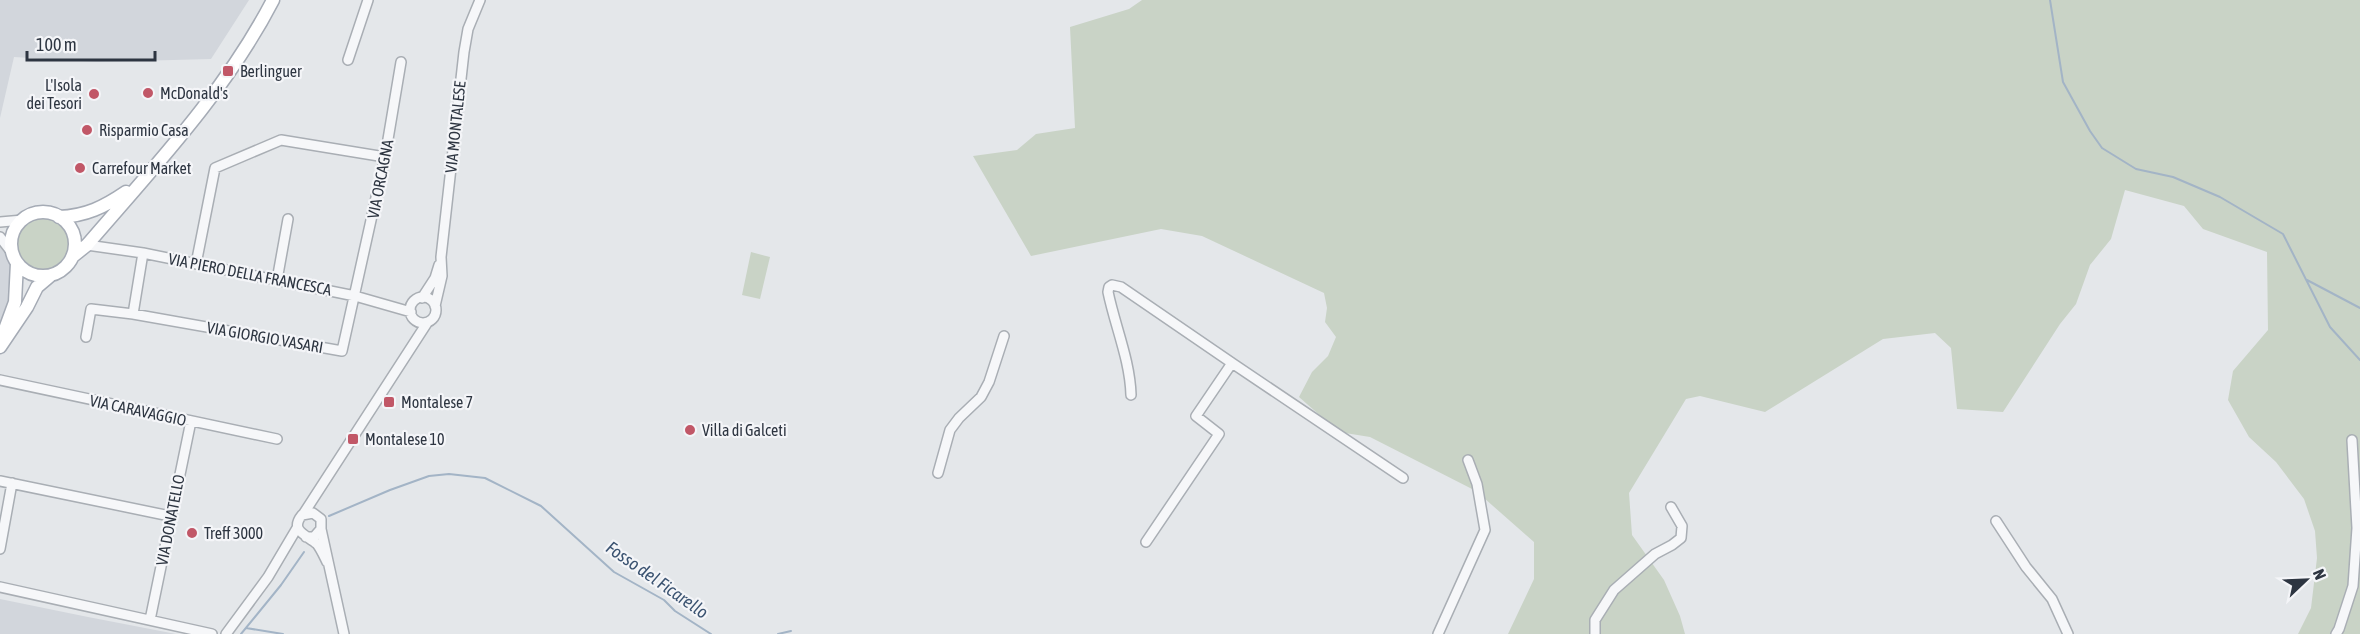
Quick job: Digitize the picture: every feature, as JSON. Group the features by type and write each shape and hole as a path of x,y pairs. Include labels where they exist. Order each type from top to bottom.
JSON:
{"main road":[{"path":"0,347 27,307 37,287 59,272 87,244 200,111 225,79 273,0"},
{"path":"0,338 10,319 15,302 15,259 12,236 22,220 30,215 42,213 59,217 87,214 105,207 139,183"},
{"path":"59,217 72,231 74,239 72,257"},
{"path":"15,259 32,274 50,276"}],"street":[{"path":"348,60 368,0"},
{"name":"VIA MONTALESE","path":"226,634 268,577 297,528 299,518 322,490 427,323 436,314 435,306 442,276 441,257 464,52 468,29 480,0"},
{"name":"VIA ORCAGNA","path":"355,296 385,157 401,62"},
{"path":"196,264 215,168 281,140 385,157"},
{"path":"276,280 288,219"},
{"path":"0,222 22,220"},
{"path":"0,237 15,259"},
{"name":"VIA PIERO DELLA FRANCESCA","path":"87,244 143,253 355,296 412,315"},
{"path":"133,314 143,253"},
{"name":"VIA MONTALESE","path":"412,315 412,304 422,298 435,278 441,257"},
{"path":"1131,395 1130,376 1108,292 1112,285 1121,287 1403,478"},
{"name":"VIA GIORGIO VASARI","path":"86,337 91,309 133,314 342,351 355,296"},
{"path":"422,298 430,300 435,306"},
{"path":"412,315 420,323 427,323"},
{"path":"412,315 414,346"},
{"path":"938,473 950,430 981,397 989,382 1004,336"},
{"path":"1146,542 1219,434 1196,416 1232,363"},
{"name":"VIA CARAVAGGIO","path":"0,380 277,439"},
{"name":"VIA DONATELLO","path":"150,620 191,421"},
{"path":"2336,634 2353,586 2357,528 2352,440"},
{"path":"1438,634 1485,530 1477,484 1468,460"},
{"path":"0,481 170,516"},
{"path":"0,549 12,483"},
{"path":"322,490 319,503 321,524 327,562 344,634"},
{"path":"1595,634 1595,620 1614,590 1655,554 1681,538 1683,526 1671,507"},
{"path":"304,513 313,513 321,524"},
{"path":"1996,521 2026,567 2052,599 2068,634"},
{"path":"286,544 306,537 314,537 321,524"},
{"path":"297,528 318,546 327,562"},
{"path":"0,587 212,634"}],"shaded area":[{"path":"0,0 249,0 211,59 97,62 14,57 0,118"},
{"path":"1142,0 2360,0 2360,634 2298,634 2311,608 2317,558 2315,531 2304,499 2276,462 2249,437 2228,400 2233,371 2268,330 2267,252 2203,229 2184,206 2125,190 2111,239 2090,265 2076,304 2060,324 2003,412 1957,409 1951,348 1935,333 1883,339 1765,412 1700,396 1686,399 1629,493 1632,535 1664,580 1680,616 1685,634 1508,634 1534,579 1534,542 1476,491 1370,437 1339,432 1299,397 1312,372 1328,356 1336,337 1325,322 1327,308 1324,293 1202,236 1161,229 1031,256 973,156 1017,150 1036,134 1075,128 1070,27 1129,9"},
{"path":"37,216 49,216 63,224 71,238 69,255 63,264 49,272 37,272 20,260 15,250 15,238 27,221"},
{"path":"0,239 13,263 13,283 6,315 0,322"},
{"path":"751,252 770,257 760,299 742,295"},
{"path":"0,599 88,617 176,634 0,634"}],"waterway":[{"path":"2050,0 2063,82 2102,148 2136,169 2173,177 2220,197 2283,234 2330,327 2360,360"},
{"path":"2307,280 2360,308"},
{"name":"Fosso del Ficarello","path":"329,516 429,476 449,474 485,478 541,506 614,572 664,600 675,611 711,634"},
{"name":"Fosso del Ficarello","path":"241,634 281,585 304,552"},
{"path":"246,628 283,634"},
{"name":"Fosso del Ficarello","path":"778,634 791,631"}],"place":[{"name":"Berlinguer","path":"228,71"},
{"name":"McDonald's","path":"148,93"},
{"name":"L'Isola dei Tesori","path":"94,94"},
{"name":"Risparmio Casa","path":"87,130"},
{"name":"Carrefour Market","path":"80,168"},
{"name":"Montalese 7","path":"389,402"},
{"name":"Villa di Galceti","path":"690,430"},
{"name":"Montalese 10","path":"353,439"},
{"name":"Treff 3000","path":"192,533"}]}
